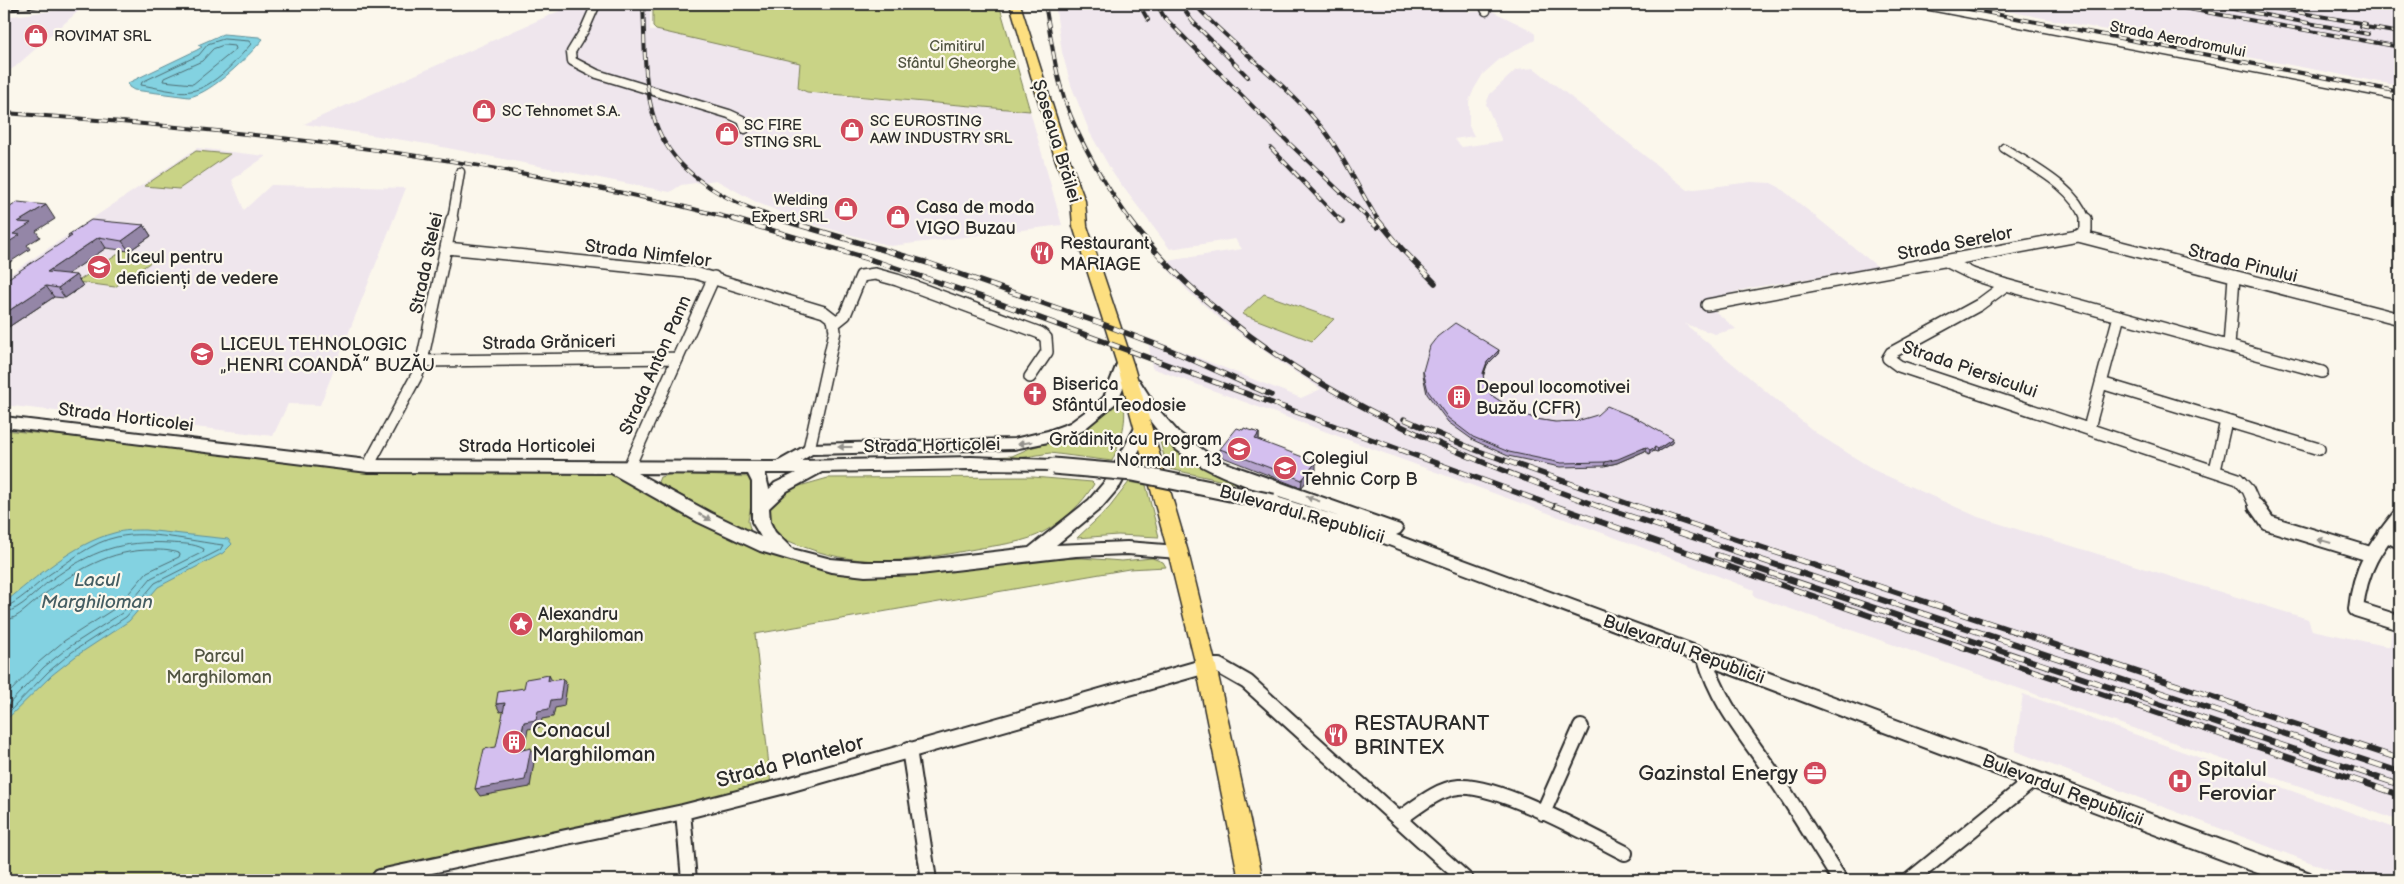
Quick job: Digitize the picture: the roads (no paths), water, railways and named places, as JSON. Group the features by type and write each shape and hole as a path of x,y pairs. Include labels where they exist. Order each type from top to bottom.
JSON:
{"main road":[{"path":"4,7 29,4"},
{"name":"Șoseaua Brăilei","path":"1015,4 1063,161 1078,201 1080,226 1125,364 1178,552 1206,666 1251,880"},
{"path":"779,468 808,449 998,445 1038,440 1076,427 1102,408 1111,398 1125,364"},
{"path":"1125,364 1144,402 1158,422 1200,459 1227,471 1401,532 1461,559 1501,582"},
{"name":"Strada Horticolei","path":"4,422 368,466 779,468 971,463 1053,466"},
{"path":"1033,553 1088,510 1114,482 1143,428"},
{"path":"611,466 752,542 826,564 865,569 901,569 1033,553 1113,547 1178,552"},
{"name":"Bulevardul Republicii","path":"1053,466 1133,473 1185,482 1273,502 1376,534 2302,880"},
{"path":"662,494 650,483 650,478 652,474 664,467"},
{"path":"761,506 782,487 821,467"},
{"path":"754,468 760,482 761,522 769,536 788,553"}],"street":[{"path":"596,4 585,29 571,52 572,62 597,74 729,114 742,120 745,129"},
{"path":"1483,4 1486,12"},
{"name":"Strada Aerodromului","path":"1920,4 2400,96"},
{"path":"2004,148 2078,201 2087,227 2086,231 2078,236"},
{"name":"Strada Stelei","path":"368,466 417,375 422,361 447,248 460,172"},
{"name":"Strada Serelor","path":"1707,305 2078,236"},
{"name":"Strada Pinului","path":"2078,236 2400,319"},
{"name":"Strada Nimfelor","path":"447,248 695,273 714,277 824,312 835,323"},
{"path":"1946,261 1972,274 2006,285 2322,372"},
{"path":"808,449 835,331 835,323 845,314 861,276 875,274 897,280 1040,333 1046,338 1047,352 1030,377"},
{"name":"Strada Anton Pann","path":"629,467 714,277"},
{"path":"2229,346 2234,277"},
{"name":"Strada Piersicului","path":"2006,285 1978,305 1891,353 1888,358 1899,366 2215,470 2247,485 2251,491 2257,511 2268,523 2370,554"},
{"path":"2088,428 2119,316"},
{"name":"Strada Grăniceri","path":"422,361 678,358"},
{"path":"2101,382 2320,449"},
{"path":"2215,470 2226,421"},
{"path":"2400,516 2370,554 2360,576 2356,609 2400,623"},
{"path":"2386,534 2400,541"},
{"path":"1705,658 1708,675 1721,700 1840,880"},
{"path":"1206,666 1219,666 1247,682 1466,880"},
{"name":"Strada Plantelor","path":"380,877 683,812 785,786 909,749 1206,666"},
{"path":"1543,813 1581,727"},
{"path":"909,749 929,880"},
{"path":"1915,878 2034,779"},
{"path":"1399,819 1436,795 1462,787 1477,788 1543,813 1625,853"},
{"path":"683,812 689,880"}],"water":[{"path":"223,34 263,39 239,64 208,89 189,97 134,90 129,87 128,83 197,50 202,47 198,45"},
{"name":"Lacul Marghiloman","path":"145,530 228,539 232,544 223,553 158,587 129,621 76,656 52,675 4,722 4,603 56,562 85,545 118,532"}],"railway":[{"path":"4,10 56,4"},
{"path":"643,4 648,93 655,121 675,157 706,185 724,196 744,206 783,220"},
{"path":"1045,4 1053,54 1072,120 1089,155 1130,220"},
{"path":"1139,4 1148,20"},
{"path":"1157,4 1164,17 1290,144 1370,220"},
{"path":"1181,4 1192,21 1248,77"},
{"path":"1194,4 1293,96 1323,129 1378,220"},
{"path":"1943,4 2400,92"},
{"path":"2161,4 2400,47"},
{"path":"2206,4 2368,34"},
{"path":"2250,4 2366,24"},
{"path":"2360,26 2400,33"},
{"path":"4,113 189,128 282,138 465,163 647,198 738,220"},
{"path":"1271,148 1340,220"},
{"path":"733,219 872,260 982,297 1559,508"},
{"path":"779,219 928,263 1100,323 1168,349 1271,395"},
{"path":"1129,219 1163,259 1200,296 1270,350 1314,379 1360,405 1455,451 1603,508"},
{"path":"1368,219 1377,227"},
{"path":"1377,219 1402,249 1435,283"},
{"path":"1404,419 1473,449 1640,508"},
{"path":"1555,506 1850,609 2400,795"},
{"path":"1599,506 2400,772"},
{"path":"1636,506 2400,759"},
{"path":"1717,555 2400,785"}],"place":[{"name":"ROVIMAT SRL","path":"36,36"},
{"name":"SC Tehnomet S.A.","path":"484,111"},
{"name":"SC EUROSTING AAW INDUSTRY SRL","path":"852,130"},
{"name":"SC FIRE STING SRL","path":"727,134"},
{"name":"Welding Expert SRL","path":"846,209"},
{"name":"Casa de moda VIGO Buzau","path":"898,217"},
{"name":"Restaurant MARIAGE","path":"1042,253"},
{"name":"Liceul pentru deficienți de vedere","path":"99,267"},
{"name":"LICEUL TEHNOLOGIC „HENRI COANDĂ” BUZĂU","path":"202,354"},
{"name":"Biserica Sfântul Teodosie","path":"1035,394"},
{"name":"Depoul locomotivei Buzău (CFR)","path":"1459,397"},
{"name":"Grădinița cu Program Normal nr. 13","path":"1239,449"},
{"name":"Colegiul Tehnic Corp B","path":"1285,468"},
{"name":"Alexandru Marghiloman","path":"521,624"},
{"name":"RESTAURANT BRINTEX","path":"1336,735"},
{"name":"Conacul Marghiloman","path":"514,742"},
{"name":"Gazinstal Energy","path":"1815,773"},
{"name":"Spitalul Feroviar","path":"2180,781"}],"park label":[{"name":"Cimitirul Sfântul Gheorghe","path":"957,54"},
{"name":"Parcul Marghiloman","path":"219,666"}]}
